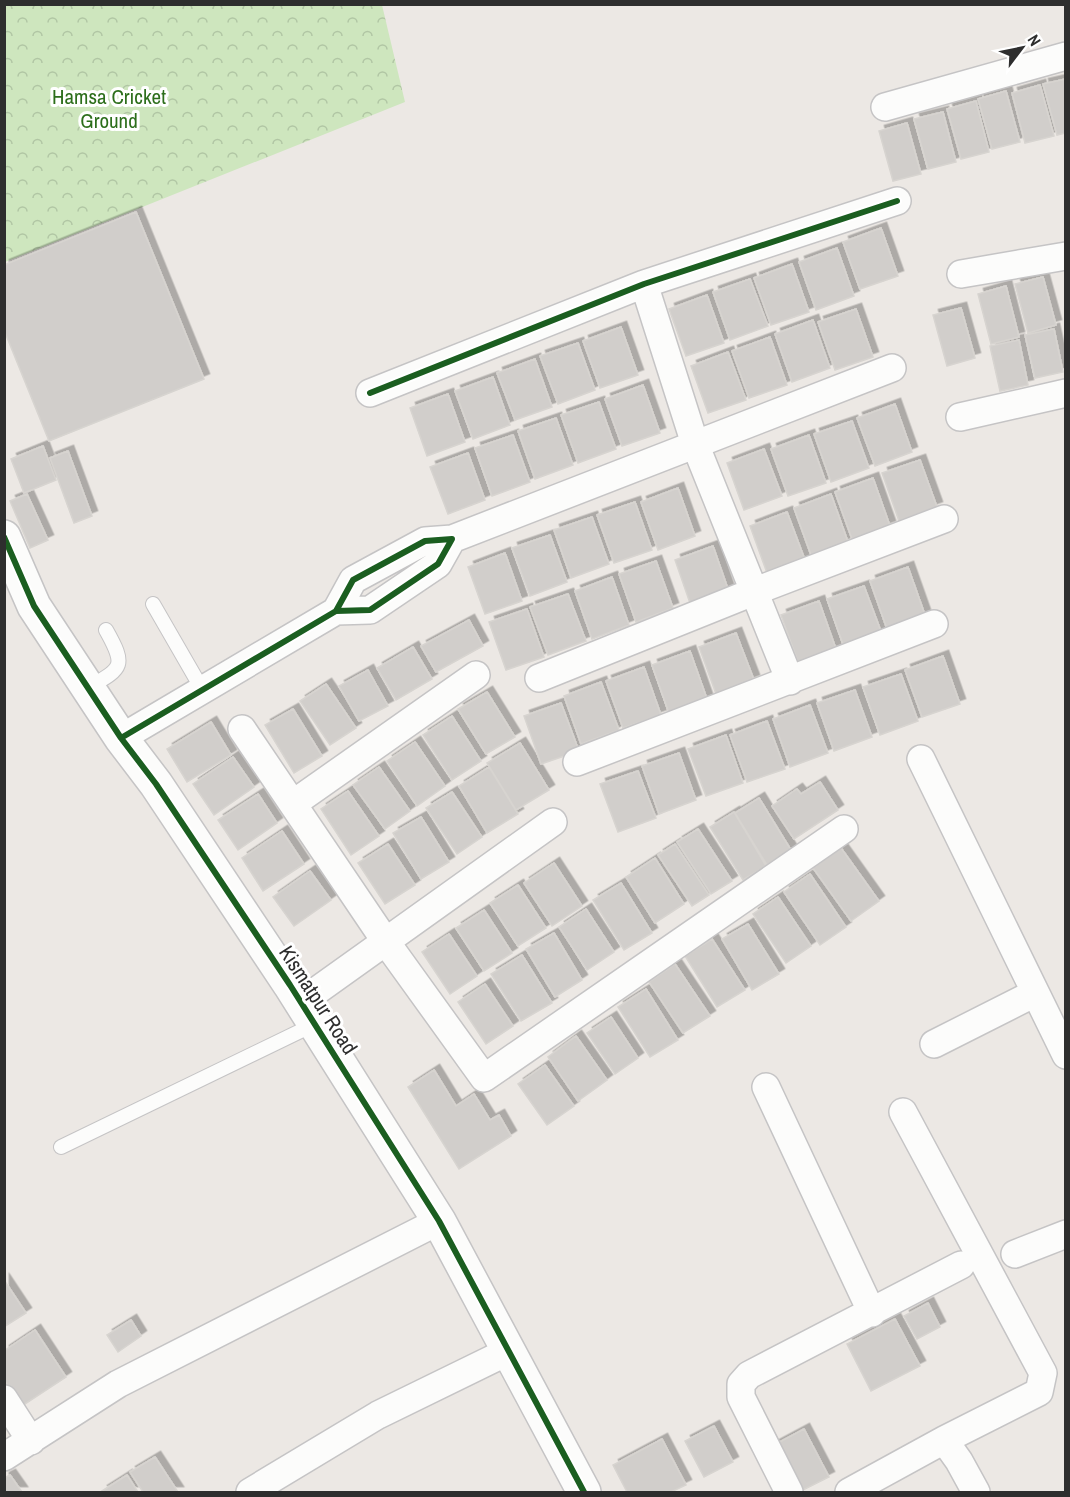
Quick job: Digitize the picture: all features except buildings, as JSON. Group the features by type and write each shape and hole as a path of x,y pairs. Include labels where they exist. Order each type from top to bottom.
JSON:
{"street":[{"path":"885,107 1065,56"},
{"path":"370,393 644,284 897,201"},
{"path":"961,273 1065,256"},
{"path":"644,284 695,444 790,681"},
{"path":"121,738 336,610 353,580 425,541 452,539 892,368"},
{"path":"960,417 1065,393"},
{"path":"539,678 753,592 944,519"},
{"name":"Kismatpur Road","path":"4,537 34,606 308,1013 439,1221 584,1492"},
{"path":"577,762 934,624"},
{"path":"294,803 476,675"},
{"path":"242,729 386,942 483,1078 844,829"},
{"path":"921,759 1065,1055"},
{"path":"308,1013 386,942 553,822"},
{"path":"934,1044 1035,993"},
{"path":"766,1088 872,1312"},
{"path":"849,1492 944,1440 1040,1392 1043,1373 903,1112"},
{"path":"4,1457 118,1384 439,1221"},
{"path":"1015,1254 1065,1234"},
{"path":"789,1492 741,1397 741,1384 749,1375 961,1265"},
{"path":"250,1492 378,1415 509,1352"},
{"path":"4,1399 31,1441"},
{"path":"944,1440 976,1492"}],"lane":[{"path":"153,604 202,689"},
{"path":"88,688 116,671 119,662 117,650 106,630"},
{"path":"61,1147 308,1013"}],"green space":[{"name":"Hamsa Cricket Ground","path":"5,4 382,5 405,102 5,262"}],"cycle path":[{"path":"370,393 644,284 897,201"},
{"path":"4,537 34,606 290,985 439,1221 584,1492"},
{"path":"121,738 336,611 353,580 425,541 452,539 438,564 370,610 336,611"}]}
